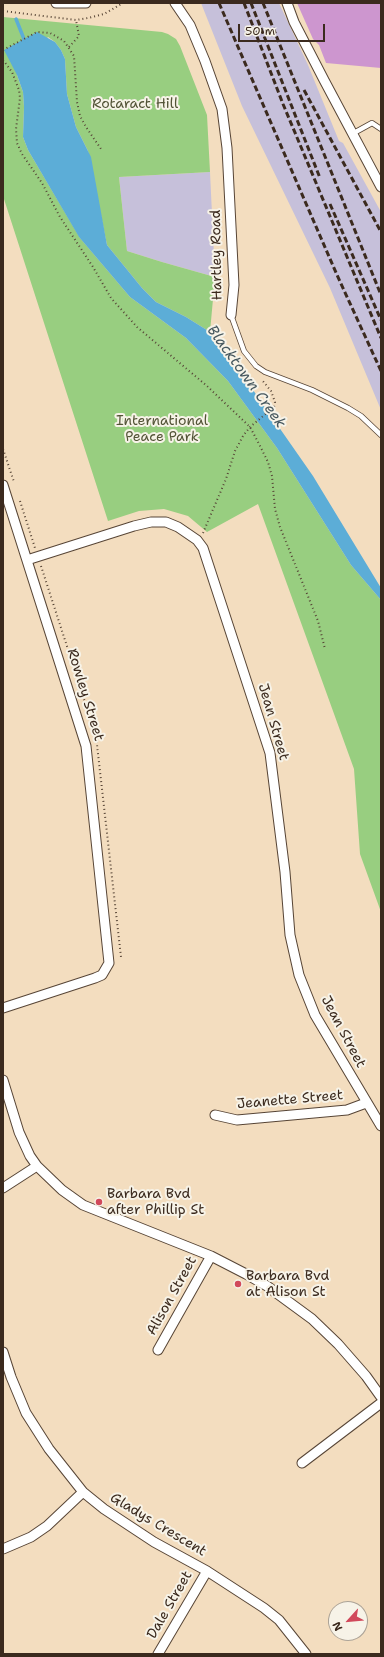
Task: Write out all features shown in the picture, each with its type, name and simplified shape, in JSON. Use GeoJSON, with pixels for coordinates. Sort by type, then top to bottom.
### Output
{"type":"FeatureCollection","features":[{"type":"Feature","properties":{"kind":"street"},"geometry":{"type":"LineString","coordinates":[[56,3],[86,3]]}},
{"type":"Feature","properties":{"kind":"street","name":"Hartley Road"},"geometry":{"type":"LineString","coordinates":[[175,3],[190,25],[205,61],[222,109],[227,148],[234,285],[231,316]]}},
{"type":"Feature","properties":{"kind":"street"},"geometry":{"type":"LineString","coordinates":[[287,3],[297,28],[381,187]]}},
{"type":"Feature","properties":{"kind":"street","name":"Rowley Street"},"geometry":{"type":"LineString","coordinates":[[3,485],[86,746],[109,952],[109,963],[102,975],[3,1008]]}},
{"type":"Feature","properties":{"kind":"street","name":"Jean Street"},"geometry":{"type":"LineString","coordinates":[[27,560],[151,522],[166,522],[184,530],[197,540],[206,554],[270,753],[285,872],[290,934],[299,975],[315,1015],[381,1126]]}},
{"type":"Feature","properties":{"kind":"street"},"geometry":{"type":"LineString","coordinates":[[3,1080],[19,1132],[37,1166],[62,1190],[83,1205],[211,1256],[268,1286],[312,1319],[347,1354],[381,1397]]}},
{"type":"Feature","properties":{"kind":"street","name":"Jeanette Street"},"geometry":{"type":"LineString","coordinates":[[215,1115],[237,1120],[348,1110],[366,1103]]}},
{"type":"Feature","properties":{"kind":"street"},"geometry":{"type":"LineString","coordinates":[[3,1188],[37,1166]]}},
{"type":"Feature","properties":{"kind":"street","name":"Alison Street"},"geometry":{"type":"LineString","coordinates":[[158,1350],[211,1256]]}},
{"type":"Feature","properties":{"kind":"street","name":"Gladys Crescent"},"geometry":{"type":"LineString","coordinates":[[3,1352],[11,1377],[26,1413],[49,1450],[83,1492],[104,1509],[154,1542],[207,1570],[264,1608],[279,1620],[306,1654]]}},
{"type":"Feature","properties":{"kind":"street"},"geometry":{"type":"LineString","coordinates":[[302,1463],[381,1403]]}},
{"type":"Feature","properties":{"kind":"street"},"geometry":{"type":"LineString","coordinates":[[3,1549],[31,1537],[47,1526],[83,1492]]}},
{"type":"Feature","properties":{"kind":"street","name":"Dale Street"},"geometry":{"type":"LineString","coordinates":[[158,1654],[207,1570]]}},
{"type":"Feature","properties":{"kind":"lane"},"geometry":{"type":"LineString","coordinates":[[352,134],[372,124],[376,124],[381,129]]}},
{"type":"Feature","properties":{"kind":"lane","name":"Hartley Road"},"geometry":{"type":"LineString","coordinates":[[231,316],[244,351],[256,366],[265,372],[312,390],[348,408],[360,416],[381,435]]}},
{"type":"Feature","properties":{"kind":"path"},"geometry":{"type":"LineString","coordinates":[[3,11],[76,20],[104,14],[124,3]]}},
{"type":"Feature","properties":{"kind":"path"},"geometry":{"type":"LineString","coordinates":[[69,47],[79,36],[76,20]]}},
{"type":"Feature","properties":{"kind":"path"},"geometry":{"type":"LineString","coordinates":[[4,50],[37,32],[44,31],[54,34],[64,41],[69,47],[75,61],[76,102],[80,116],[101,149]]}},
{"type":"Feature","properties":{"kind":"path"},"geometry":{"type":"LineString","coordinates":[[3,60],[12,72],[19,90],[20,98],[16,129],[17,143],[22,154],[42,183],[72,238],[93,267],[111,298],[137,327],[207,386],[250,428],[268,462],[272,476],[275,509],[280,527],[318,621],[325,649]]}},
{"type":"Feature","properties":{"kind":"path"},"geometry":{"type":"LineString","coordinates":[[197,540],[205,531],[226,479],[235,451],[243,436],[254,424],[271,410]]}},
{"type":"Feature","properties":{"kind":"shaded area"},"geometry":{"type":"Polygon","coordinates":[[[201,3],[279,3],[308,65],[339,141],[343,143],[381,212],[381,410],[330,288],[242,106],[201,3]]]}},
{"type":"Feature","properties":{"kind":"shaded area"},"geometry":{"type":"Polygon","coordinates":[[[210,172],[215,277],[127,251],[119,177],[210,172]]]}},
{"type":"Feature","properties":{"kind":"green space","name":"International Peace Park"},"geometry":{"type":"Polygon","coordinates":[[[3,17],[162,32],[176,39],[180,46],[207,115],[210,172],[119,177],[127,251],[215,277],[210,332],[186,317],[156,302],[142,288],[107,245],[88,151],[76,127],[67,94],[65,59],[55,42],[48,37],[17,75],[23,92],[23,137],[28,150],[80,238],[130,297],[186,338],[228,381],[277,448],[351,565],[381,600],[381,912],[360,854],[354,769],[258,504],[207,532],[188,516],[164,509],[139,511],[108,521],[3,196],[3,17]]]}},
{"type":"Feature","properties":{"kind":"water"},"geometry":{"type":"Polygon","coordinates":[[[37,32],[55,42],[65,59],[67,94],[76,127],[91,157],[107,245],[142,288],[156,302],[186,317],[210,332],[230,357],[313,476],[381,588],[381,600],[351,565],[277,448],[228,381],[186,338],[130,297],[79,237],[28,150],[23,137],[23,92],[17,75],[4,50],[37,32]]]}},
{"type":"Feature","properties":{"kind":"building"},"geometry":{"type":"Polygon","coordinates":[[[297,3],[380,3],[381,68],[326,63],[319,45],[313,39],[297,3]]]}},
{"type":"Feature","properties":{"kind":"waterway","name":"Blacktown Creek"},"geometry":{"type":"LineString","coordinates":[[16,19],[24,39],[27,41]]}},
{"type":"Feature","properties":{"kind":"railway"},"geometry":{"type":"LineString","coordinates":[[219,3],[337,275],[381,371]]}},
{"type":"Feature","properties":{"kind":"railway"},"geometry":{"type":"LineString","coordinates":[[244,3],[283,104],[381,338]]}},
{"type":"Feature","properties":{"kind":"railway"},"geometry":{"type":"LineString","coordinates":[[251,3],[320,178]]}},
{"type":"Feature","properties":{"kind":"railway"},"geometry":{"type":"LineString","coordinates":[[263,3],[381,295]]}},
{"type":"Feature","properties":{"kind":"railway"},"geometry":{"type":"LineString","coordinates":[[304,90],[381,232]]}},
{"type":"Feature","properties":{"kind":"railway"},"geometry":{"type":"LineString","coordinates":[[330,204],[381,320]]}},
{"type":"Feature","properties":{"kind":"place","name":"Barbara Bvd after Phillip St"},"geometry":{"type":"Point","coordinates":[99,1202]}},
{"type":"Feature","properties":{"kind":"place","name":"Barbara Bvd at Alison St"},"geometry":{"type":"Point","coordinates":[238,1284]}},
{"type":"Feature","properties":{"kind":"park label","name":"Rotaract Hill"},"geometry":{"type":"Point","coordinates":[135,104]}}]}
